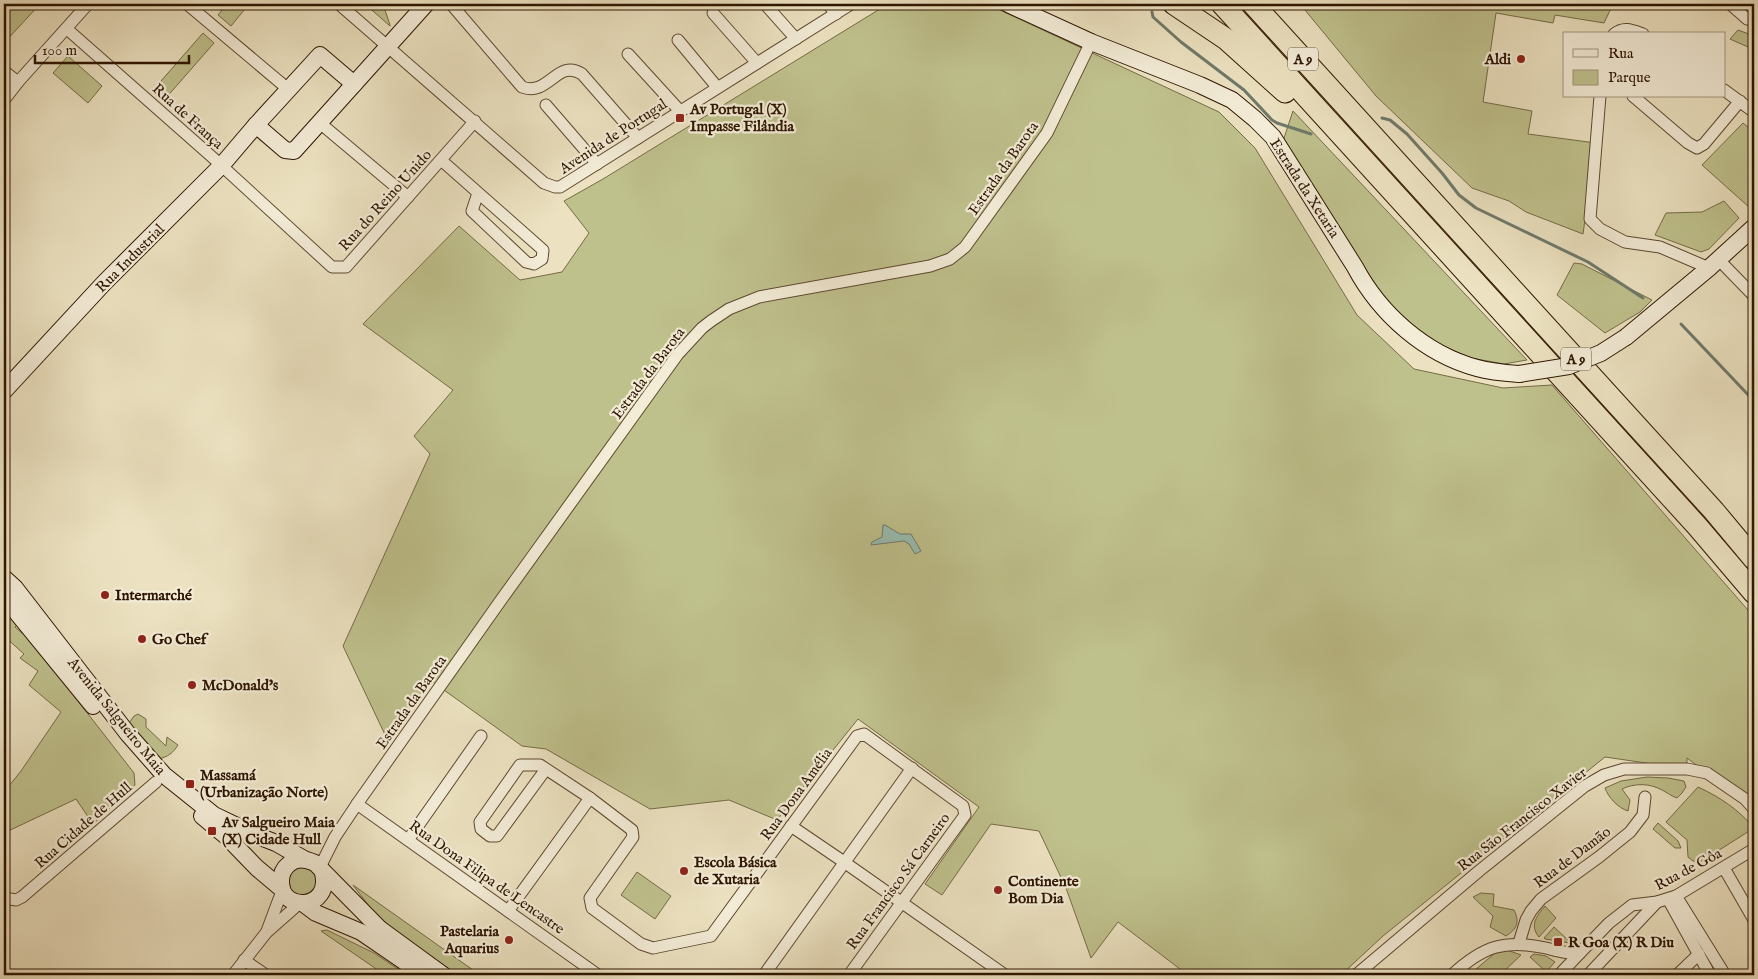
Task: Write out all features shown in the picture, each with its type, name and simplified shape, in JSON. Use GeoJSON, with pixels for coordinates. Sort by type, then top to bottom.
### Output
{"type":"FeatureCollection","features":[{"type":"Feature","properties":{"kind":"highway"},"geometry":{"type":"LineString","coordinates":[[1174,4],[1209,26],[1246,55],[1295,101],[1341,150],[1395,193]]}},
{"type":"Feature","properties":{"kind":"highway","name":"A 9"},"geometry":{"type":"LineString","coordinates":[[1222,4],[1690,519],[1754,593]]}},
{"type":"Feature","properties":{"kind":"highway","name":"A 9"},"geometry":{"type":"LineString","coordinates":[[1253,4],[1714,511],[1754,559]]}},
{"type":"Feature","properties":{"kind":"street"},"geometry":{"type":"LineString","coordinates":[[4,100],[20,79],[88,4]]}},
{"type":"Feature","properties":{"kind":"street"},"geometry":{"type":"LineString","coordinates":[[187,4],[288,90]]}},
{"type":"Feature","properties":{"kind":"street","name":"Avenida de Portugal"},"geometry":{"type":"LineString","coordinates":[[339,4],[544,183],[549,186],[560,187],[852,4]]}},
{"type":"Feature","properties":{"kind":"street"},"geometry":{"type":"LineString","coordinates":[[256,125],[289,152],[298,148],[426,4]]}},
{"type":"Feature","properties":{"kind":"street"},"geometry":{"type":"LineString","coordinates":[[451,4],[522,86],[530,89],[537,88],[567,69],[574,69],[582,74],[638,138]]}},
{"type":"Feature","properties":{"kind":"street"},"geometry":{"type":"LineString","coordinates":[[765,4],[796,39]]}},
{"type":"Feature","properties":{"kind":"street"},"geometry":{"type":"LineString","coordinates":[[828,4],[836,14]]}},
{"type":"Feature","properties":{"kind":"street","name":"Estrada da Xetaria"},"geometry":{"type":"LineString","coordinates":[[1008,4],[1091,42],[1200,85],[1232,100],[1273,137],[1365,285],[1385,309],[1427,346],[1449,358],[1477,368],[1519,374],[1569,366],[1601,353],[1626,337],[1714,264],[1754,227]]}},
{"type":"Feature","properties":{"kind":"street"},"geometry":{"type":"LineString","coordinates":[[1730,4],[1747,19],[1754,20]]}},
{"type":"Feature","properties":{"kind":"street"},"geometry":{"type":"LineString","coordinates":[[713,13],[757,63]]}},
{"type":"Feature","properties":{"kind":"street"},"geometry":{"type":"LineString","coordinates":[[1615,32],[1628,28],[1638,32]]}},
{"type":"Feature","properties":{"kind":"street","name":"Rua de França"},"geometry":{"type":"LineString","coordinates":[[67,29],[221,166]]}},
{"type":"Feature","properties":{"kind":"street"},"geometry":{"type":"LineString","coordinates":[[678,40],[717,87]]}},
{"type":"Feature","properties":{"kind":"street","name":"Estrada da Barota"},"geometry":{"type":"LineString","coordinates":[[314,865],[672,362],[702,328],[729,309],[759,297],[930,266],[950,259],[965,247],[1047,133],[1091,42]]}},
{"type":"Feature","properties":{"kind":"street"},"geometry":{"type":"LineString","coordinates":[[628,54],[680,111]]}},
{"type":"Feature","properties":{"kind":"street","name":"Rua Industrial"},"geometry":{"type":"LineString","coordinates":[[4,391],[104,283],[221,166],[320,55],[354,84]]}},
{"type":"Feature","properties":{"kind":"street"},"geometry":{"type":"LineString","coordinates":[[4,71],[20,79]]}},
{"type":"Feature","properties":{"kind":"street"},"geometry":{"type":"LineString","coordinates":[[1726,91],[1754,112]]}},
{"type":"Feature","properties":{"kind":"street"},"geometry":{"type":"LineString","coordinates":[[1600,98],[1590,218],[1600,229],[1625,242],[1660,247],[1714,264],[1754,296]]}},
{"type":"Feature","properties":{"kind":"street"},"geometry":{"type":"LineString","coordinates":[[1635,98],[1688,144],[1697,148],[1704,144],[1740,101]]}},
{"type":"Feature","properties":{"kind":"street"},"geometry":{"type":"LineString","coordinates":[[546,105],[596,164]]}},
{"type":"Feature","properties":{"kind":"street","name":"Rua do Reino Unido"},"geometry":{"type":"LineString","coordinates":[[221,166],[332,267],[346,266],[475,121]]}},
{"type":"Feature","properties":{"kind":"street"},"geometry":{"type":"LineString","coordinates":[[320,123],[408,197]]}},
{"type":"Feature","properties":{"kind":"street"},"geometry":{"type":"LineString","coordinates":[[441,160],[543,250],[542,259],[534,264],[526,262],[472,211],[478,193]]}},
{"type":"Feature","properties":{"kind":"street","name":"Avenida Salgueiro Maia"},"geometry":{"type":"LineString","coordinates":[[4,578],[16,588],[128,734],[164,775],[214,815],[276,843],[314,865],[350,896],[380,929],[444,975]]}},
{"type":"Feature","properties":{"kind":"street","name":"Avenida Salgueiro Maia"},"geometry":{"type":"LineString","coordinates":[[4,597],[143,770],[156,782],[226,836],[290,899],[302,903],[316,913],[361,932],[424,975]]}},
{"type":"Feature","properties":{"kind":"street","name":"Rua Francisco Sá Carneiro"},"geometry":{"type":"LineString","coordinates":[[849,975],[965,815],[963,806],[912,768],[864,734],[857,736]]}},
{"type":"Feature","properties":{"kind":"street"},"geometry":{"type":"LineString","coordinates":[[408,840],[481,736]]}},
{"type":"Feature","properties":{"kind":"street","name":"Rua Dona Amélia"},"geometry":{"type":"LineString","coordinates":[[546,769],[590,798],[632,830],[633,837],[590,898],[592,908],[641,944],[653,948],[711,936],[857,736]]}},
{"type":"Feature","properties":{"kind":"street"},"geometry":{"type":"LineString","coordinates":[[520,765],[540,766],[546,769],[497,836],[490,836],[480,829],[480,822],[520,765]]}},
{"type":"Feature","properties":{"kind":"street"},"geometry":{"type":"LineString","coordinates":[[764,975],[912,768]]}},
{"type":"Feature","properties":{"kind":"street","name":"Rua São Francisco Xavier"},"geometry":{"type":"LineString","coordinates":[[1356,975],[1478,871],[1585,786],[1604,775],[1624,769],[1687,769],[1707,772],[1745,799],[1754,809]]}},
{"type":"Feature","properties":{"kind":"street","name":"Rua Cidade de Hull"},"geometry":{"type":"LineString","coordinates":[[4,898],[16,900],[22,897],[156,782]]}},
{"type":"Feature","properties":{"kind":"street","name":"Rua de Damão"},"geometry":{"type":"LineString","coordinates":[[1519,944],[1526,920],[1541,899],[1630,832],[1642,815],[1646,797]]}},
{"type":"Feature","properties":{"kind":"street"},"geometry":{"type":"LineString","coordinates":[[508,911],[590,798]]}},
{"type":"Feature","properties":{"kind":"street","name":"Rua Dona Filipa de Lencastre"},"geometry":{"type":"LineString","coordinates":[[358,804],[598,975]]}},
{"type":"Feature","properties":{"kind":"street"},"geometry":{"type":"LineString","coordinates":[[790,826],[1005,975]]}},
{"type":"Feature","properties":{"kind":"street","name":"Rua de Gôa"},"geometry":{"type":"LineString","coordinates":[[1559,975],[1609,923],[1632,905],[1667,899],[1754,850]]}},
{"type":"Feature","properties":{"kind":"street"},"geometry":{"type":"LineString","coordinates":[[234,975],[266,933],[302,903],[311,902],[321,893],[324,887],[314,865],[292,862],[287,866],[281,876],[282,890],[266,933]]}},
{"type":"Feature","properties":{"kind":"street"},"geometry":{"type":"LineString","coordinates":[[1724,868],[1754,920]]}},
{"type":"Feature","properties":{"kind":"street"},"geometry":{"type":"LineString","coordinates":[[1667,899],[1710,975]]}},
{"type":"Feature","properties":{"kind":"street"},"geometry":{"type":"LineString","coordinates":[[1588,975],[1667,899]]}},
{"type":"Feature","properties":{"kind":"street"},"geometry":{"type":"LineString","coordinates":[[1667,899],[1725,975]]}},
{"type":"Feature","properties":{"kind":"street"},"geometry":{"type":"LineString","coordinates":[[1452,975],[1479,954],[1496,947],[1519,944],[1548,948],[1568,954],[1580,953]]}},
{"type":"Feature","properties":{"kind":"street"},"geometry":{"type":"LineString","coordinates":[[1677,975],[1698,954]]}},
{"type":"Feature","properties":{"kind":"street"},"geometry":{"type":"LineString","coordinates":[[244,960],[266,975]]}},
{"type":"Feature","properties":{"kind":"green space"},"geometry":{"type":"Polygon","coordinates":[[[4,4],[40,4],[4,43],[4,4]]]}},
{"type":"Feature","properties":{"kind":"green space"},"geometry":{"type":"Polygon","coordinates":[[[227,4],[249,4],[231,26],[218,15],[227,4]]]}},
{"type":"Feature","properties":{"kind":"green space"},"geometry":{"type":"Polygon","coordinates":[[[365,4],[383,4],[390,26],[365,4]]]}},
{"type":"Feature","properties":{"kind":"green space"},"geometry":{"type":"Polygon","coordinates":[[[888,4],[987,4],[1219,112],[1255,148],[1357,315],[1414,369],[1503,388],[1552,385],[1754,617],[1754,808],[1687,758],[1687,769],[1605,757],[1383,936],[1341,975],[1182,975],[1184,972],[1118,922],[1091,958],[1066,888],[1039,831],[991,824],[942,895],[925,884],[979,807],[858,719],[777,820],[729,800],[650,809],[546,749],[522,746],[430,680],[388,741],[343,646],[430,454],[414,436],[453,390],[363,324],[459,226],[520,280],[562,272],[589,233],[564,201],[888,4]]]}},
{"type":"Feature","properties":{"kind":"green space"},"geometry":{"type":"Polygon","coordinates":[[[1300,4],[1613,4],[1604,23],[1555,15],[1553,23],[1496,13],[1483,102],[1532,111],[1528,134],[1596,143],[1583,234],[1526,212],[1509,201],[1472,188],[1376,96],[1300,4]]]}},
{"type":"Feature","properties":{"kind":"green space"},"geometry":{"type":"Polygon","coordinates":[[[1738,30],[1754,36],[1754,52],[1748,47],[1730,39],[1738,30]]]}},
{"type":"Feature","properties":{"kind":"green space"},"geometry":{"type":"Polygon","coordinates":[[[203,33],[214,43],[165,99],[154,89],[203,33]]]}},
{"type":"Feature","properties":{"kind":"green space"},"geometry":{"type":"Polygon","coordinates":[[[68,56],[102,86],[88,103],[53,73],[68,56]]]}},
{"type":"Feature","properties":{"kind":"green space"},"geometry":{"type":"Polygon","coordinates":[[[1293,111],[1527,360],[1504,364],[1471,358],[1443,346],[1410,327],[1385,300],[1283,141],[1293,111]]]}},
{"type":"Feature","properties":{"kind":"green space"},"geometry":{"type":"Polygon","coordinates":[[[1743,123],[1754,132],[1754,205],[1750,208],[1702,165],[1743,123]]]}},
{"type":"Feature","properties":{"kind":"green space"},"geometry":{"type":"Polygon","coordinates":[[[1724,201],[1739,218],[1709,249],[1701,252],[1655,235],[1666,213],[1702,212],[1724,201]]]}},
{"type":"Feature","properties":{"kind":"green space"},"geometry":{"type":"Polygon","coordinates":[[[1574,263],[1582,264],[1652,300],[1640,312],[1605,333],[1557,295],[1574,263]]]}},
{"type":"Feature","properties":{"kind":"green space"},"geometry":{"type":"Polygon","coordinates":[[[4,607],[19,623],[15,627],[23,634],[25,633],[134,773],[135,785],[93,824],[76,799],[4,833],[4,792],[21,771],[61,712],[29,685],[38,671],[20,658],[24,654],[4,636],[4,607]]]}},
{"type":"Feature","properties":{"kind":"green space"},"geometry":{"type":"Polygon","coordinates":[[[138,714],[146,719],[146,727],[166,746],[167,737],[178,745],[172,752],[158,759],[129,723],[138,714]]]}},
{"type":"Feature","properties":{"kind":"green space"},"geometry":{"type":"Polygon","coordinates":[[[1647,777],[1684,781],[1686,787],[1677,798],[1647,785],[1637,785],[1622,789],[1630,800],[1628,811],[1614,802],[1605,788],[1621,781],[1647,777]]]}},
{"type":"Feature","properties":{"kind":"green space"},"geometry":{"type":"Polygon","coordinates":[[[1698,787],[1729,804],[1754,828],[1702,861],[1693,861],[1688,857],[1687,840],[1666,822],[1698,787]]]}},
{"type":"Feature","properties":{"kind":"green space"},"geometry":{"type":"Polygon","coordinates":[[[1658,823],[1678,841],[1681,848],[1675,848],[1653,829],[1658,823]]]}},
{"type":"Feature","properties":{"kind":"green space"},"geometry":{"type":"Polygon","coordinates":[[[301,865],[315,871],[317,886],[305,897],[290,893],[286,877],[301,865]]]}},
{"type":"Feature","properties":{"kind":"green space"},"geometry":{"type":"Polygon","coordinates":[[[637,872],[671,896],[655,919],[621,895],[637,872]]]}},
{"type":"Feature","properties":{"kind":"green space"},"geometry":{"type":"Polygon","coordinates":[[[353,885],[480,975],[458,975],[395,931],[372,910],[353,885]]]}},
{"type":"Feature","properties":{"kind":"green space"},"geometry":{"type":"Polygon","coordinates":[[[1481,893],[1494,894],[1493,906],[1514,910],[1517,922],[1513,931],[1506,936],[1490,927],[1493,916],[1473,897],[1481,893]]]}},
{"type":"Feature","properties":{"kind":"green space"},"geometry":{"type":"Polygon","coordinates":[[[1545,906],[1556,918],[1539,937],[1534,925],[1545,906]]]}},
{"type":"Feature","properties":{"kind":"green space"},"geometry":{"type":"Polygon","coordinates":[[[1554,927],[1569,941],[1570,943],[1544,938],[1554,927]]]}},
{"type":"Feature","properties":{"kind":"green space"},"geometry":{"type":"Polygon","coordinates":[[[327,930],[374,953],[407,975],[385,975],[321,931],[327,930]]]}},
{"type":"Feature","properties":{"kind":"green space"},"geometry":{"type":"Polygon","coordinates":[[[1501,948],[1521,955],[1500,975],[1469,975],[1501,948]]]}},
{"type":"Feature","properties":{"kind":"green space"},"geometry":{"type":"Polygon","coordinates":[[[1534,954],[1546,956],[1555,962],[1545,973],[1530,957],[1534,954]]]}},
{"type":"Feature","properties":{"kind":"water"},"geometry":{"type":"Polygon","coordinates":[[[883,525],[900,534],[911,534],[921,551],[915,554],[909,544],[904,541],[871,545],[872,542],[882,537],[883,525]]]}},
{"type":"Feature","properties":{"kind":"waterway"},"geometry":{"type":"LineString","coordinates":[[1152,12],[1153,17],[1181,42],[1244,90],[1272,120],[1311,134]]}},
{"type":"Feature","properties":{"kind":"waterway"},"geometry":{"type":"LineString","coordinates":[[1382,118],[1390,120],[1407,134],[1459,195],[1476,208],[1588,262],[1643,298]]}},
{"type":"Feature","properties":{"kind":"waterway"},"geometry":{"type":"LineString","coordinates":[[1681,324],[1754,401]]}},
{"type":"Feature","properties":{"kind":"place","name":"Aldi"},"geometry":{"type":"Point","coordinates":[1521,59]}},
{"type":"Feature","properties":{"kind":"place","name":"Av Portugal (X) Impasse Filândia"},"geometry":{"type":"Point","coordinates":[680,118]}},
{"type":"Feature","properties":{"kind":"place","name":"Intermarché"},"geometry":{"type":"Point","coordinates":[105,595]}},
{"type":"Feature","properties":{"kind":"place","name":"Go Chef"},"geometry":{"type":"Point","coordinates":[142,639]}},
{"type":"Feature","properties":{"kind":"place","name":"McDonald's"},"geometry":{"type":"Point","coordinates":[192,685]}},
{"type":"Feature","properties":{"kind":"place","name":"Massamá (Urbanização Norte)"},"geometry":{"type":"Point","coordinates":[190,784]}},
{"type":"Feature","properties":{"kind":"place","name":"Av Salgueiro Maia (X) Cidade Hull"},"geometry":{"type":"Point","coordinates":[212,831]}},
{"type":"Feature","properties":{"kind":"place","name":"Escola Básica de Xutaria"},"geometry":{"type":"Point","coordinates":[684,871]}},
{"type":"Feature","properties":{"kind":"place","name":"Continente Bom Dia"},"geometry":{"type":"Point","coordinates":[998,890]}},
{"type":"Feature","properties":{"kind":"place","name":"Pastelaria Aquarius"},"geometry":{"type":"Point","coordinates":[509,940]}},
{"type":"Feature","properties":{"kind":"place","name":"R Goa (X) R Diu"},"geometry":{"type":"Point","coordinates":[1558,942]}}]}
